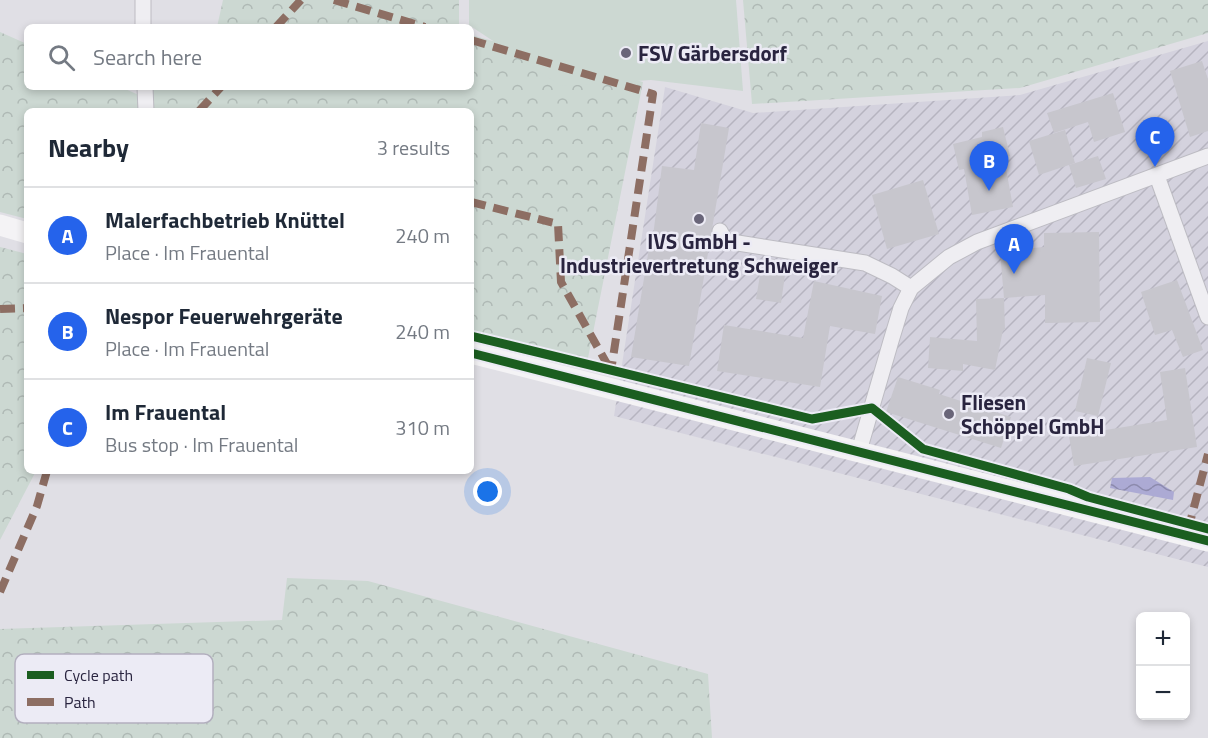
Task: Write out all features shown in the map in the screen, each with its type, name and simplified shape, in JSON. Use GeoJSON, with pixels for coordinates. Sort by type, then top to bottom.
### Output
{"type":"FeatureCollection","features":[{"type":"Feature","properties":{"kind":"street"},"geometry":{"type":"LineString","coordinates":[[143,0],[143,24]]}},
{"type":"Feature","properties":{"kind":"street"},"geometry":{"type":"LineString","coordinates":[[145,90],[146,108]]}},
{"type":"Feature","properties":{"kind":"street"},"geometry":{"type":"LineString","coordinates":[[860,451],[901,308],[911,288],[949,257],[977,242],[1208,156]]}},
{"type":"Feature","properties":{"kind":"street"},"geometry":{"type":"LineString","coordinates":[[1157,176],[1208,317]]}},
{"type":"Feature","properties":{"kind":"street"},"geometry":{"type":"LineString","coordinates":[[0,225],[24,232]]}},
{"type":"Feature","properties":{"kind":"street"},"geometry":{"type":"LineString","coordinates":[[720,231],[725,241],[866,263],[911,288]]}},
{"type":"Feature","properties":{"kind":"street"},"geometry":{"type":"LineString","coordinates":[[474,354],[1208,541]]}},
{"type":"Feature","properties":{"kind":"shaded area"},"geometry":{"type":"Polygon","coordinates":[[[1208,41],[1208,567],[614,416],[665,87],[753,113],[1020,95],[1208,41]]]}},
{"type":"Feature","properties":{"kind":"green space"},"geometry":{"type":"Polygon","coordinates":[[[223,0],[459,0],[459,24],[218,24],[223,0]]]}},
{"type":"Feature","properties":{"kind":"green space","name":"FSV Gärbersdorf"},"geometry":{"type":"Polygon","coordinates":[[[469,0],[736,0],[743,91],[651,80],[561,86],[474,28],[474,24],[469,24],[469,0]]]}},
{"type":"Feature","properties":{"kind":"green space"},"geometry":{"type":"Polygon","coordinates":[[[743,0],[1208,0],[1208,33],[1020,88],[752,104],[743,0]]]}},
{"type":"Feature","properties":{"kind":"green space"},"geometry":{"type":"Polygon","coordinates":[[[0,32],[24,43],[24,90],[128,90],[143,97],[151,90],[474,90],[474,36],[643,82],[586,368],[474,339],[474,108],[24,108],[24,218],[0,212],[0,32]]]}},
{"type":"Feature","properties":{"kind":"green space"},"geometry":{"type":"Polygon","coordinates":[[[0,247],[24,253],[24,474],[34,474],[0,540],[0,247]]]}},
{"type":"Feature","properties":{"kind":"green space"},"geometry":{"type":"Polygon","coordinates":[[[287,578],[368,581],[708,674],[712,738],[0,738],[0,629],[282,620],[287,578]]]}},
{"type":"Feature","properties":{"kind":"water"},"geometry":{"type":"Polygon","coordinates":[[[1150,477],[1174,492],[1173,500],[1110,488],[1112,478],[1150,477]]]}},
{"type":"Feature","properties":{"kind":"building"},"geometry":{"type":"Polygon","coordinates":[[[1202,61],[1208,79],[1208,131],[1190,137],[1170,71],[1202,61]]]}},
{"type":"Feature","properties":{"kind":"building"},"geometry":{"type":"Polygon","coordinates":[[[1113,93],[1125,132],[1094,142],[1088,122],[1054,133],[1047,113],[1113,93]]]}},
{"type":"Feature","properties":{"kind":"building"},"geometry":{"type":"Polygon","coordinates":[[[701,123],[729,128],[689,366],[631,357],[651,236],[653,236],[662,166],[694,170],[701,123]]]}},
{"type":"Feature","properties":{"kind":"building"},"geometry":{"type":"Polygon","coordinates":[[[1003,127],[1010,156],[1004,158],[1013,207],[972,215],[964,169],[959,170],[953,144],[982,137],[982,132],[1003,127]]]}},
{"type":"Feature","properties":{"kind":"building"},"geometry":{"type":"Polygon","coordinates":[[[1065,130],[1075,163],[1039,175],[1029,141],[1065,130]]]}},
{"type":"Feature","properties":{"kind":"building"},"geometry":{"type":"Polygon","coordinates":[[[1098,156],[1106,179],[1076,188],[1069,165],[1098,156]]]}},
{"type":"Feature","properties":{"kind":"building"},"geometry":{"type":"Polygon","coordinates":[[[923,180],[939,234],[887,249],[872,195],[923,180]]]}},
{"type":"Feature","properties":{"kind":"building"},"geometry":{"type":"Polygon","coordinates":[[[1099,232],[1100,322],[1045,323],[1045,295],[1004,298],[1000,251],[1044,247],[1044,233],[1099,232]]]}},
{"type":"Feature","properties":{"kind":"building"},"geometry":{"type":"Polygon","coordinates":[[[763,257],[787,261],[781,303],[756,299],[763,257]]]}},
{"type":"Feature","properties":{"kind":"building"},"geometry":{"type":"Polygon","coordinates":[[[1177,280],[1203,350],[1183,357],[1172,330],[1155,335],[1141,292],[1177,280]]]}},
{"type":"Feature","properties":{"kind":"building"},"geometry":{"type":"Polygon","coordinates":[[[814,281],[882,296],[875,334],[830,326],[820,387],[717,371],[724,325],[803,338],[814,281]]]}},
{"type":"Feature","properties":{"kind":"building"},"geometry":{"type":"Polygon","coordinates":[[[1004,298],[1005,330],[1003,330],[995,370],[963,364],[963,371],[928,368],[930,337],[977,341],[976,299],[1004,298]]]}},
{"type":"Feature","properties":{"kind":"building"},"geometry":{"type":"Polygon","coordinates":[[[1087,358],[1111,363],[1098,416],[1075,411],[1087,358]]]}},
{"type":"Feature","properties":{"kind":"building"},"geometry":{"type":"Polygon","coordinates":[[[1185,368],[1197,447],[1074,466],[1069,436],[1167,420],[1160,372],[1185,368]]]}},
{"type":"Feature","properties":{"kind":"building","name":"Fliesen Schöppel GmbH"},"geometry":{"type":"Polygon","coordinates":[[[898,377],[940,390],[939,394],[1011,417],[1001,448],[886,412],[898,377]]]}},
{"type":"Feature","properties":{"kind":"marked path"},"geometry":{"type":"LineString","coordinates":[[279,24],[301,0]]}},
{"type":"Feature","properties":{"kind":"marked path"},"geometry":{"type":"LineString","coordinates":[[334,0],[415,24]]}},
{"type":"Feature","properties":{"kind":"marked path"},"geometry":{"type":"LineString","coordinates":[[474,41],[653,94],[611,371]]}},
{"type":"Feature","properties":{"kind":"marked path"},"geometry":{"type":"LineString","coordinates":[[202,108],[218,90]]}},
{"type":"Feature","properties":{"kind":"marked path"},"geometry":{"type":"LineString","coordinates":[[474,203],[558,224],[561,282],[611,371]]}},
{"type":"Feature","properties":{"kind":"marked path"},"geometry":{"type":"LineString","coordinates":[[0,309],[24,308]]}},
{"type":"Feature","properties":{"kind":"marked path"},"geometry":{"type":"LineString","coordinates":[[1188,530],[1208,454]]}},
{"type":"Feature","properties":{"kind":"marked path"},"geometry":{"type":"LineString","coordinates":[[0,592],[37,506],[46,474]]}},
{"type":"Feature","properties":{"kind":"cycle path"},"geometry":{"type":"LineString","coordinates":[[474,337],[812,419],[872,408],[923,449],[1208,529]]}},
{"type":"Feature","properties":{"kind":"cycle path"},"geometry":{"type":"LineString","coordinates":[[474,354],[1208,541]]}},
{"type":"Feature","properties":{"kind":"place","name":"FSV Gärbersdorf"},"geometry":{"type":"Point","coordinates":[626,53]}},
{"type":"Feature","properties":{"kind":"place","name":"Im Frauental"},"geometry":{"type":"Point","coordinates":[1155,167]}},
{"type":"Feature","properties":{"kind":"place","name":"Nespor Feuerwehrgeräte"},"geometry":{"type":"Point","coordinates":[989,191]}},
{"type":"Feature","properties":{"kind":"place","name":"IVS GmbH - Industrievertretung Schweiger"},"geometry":{"type":"Point","coordinates":[699,219]}},
{"type":"Feature","properties":{"kind":"place","name":"Malerfachbetrieb Knüttel"},"geometry":{"type":"Point","coordinates":[1014,274]}},
{"type":"Feature","properties":{"kind":"place","name":"Fliesen Schöppel GmbH"},"geometry":{"type":"Point","coordinates":[949,414]}}]}
